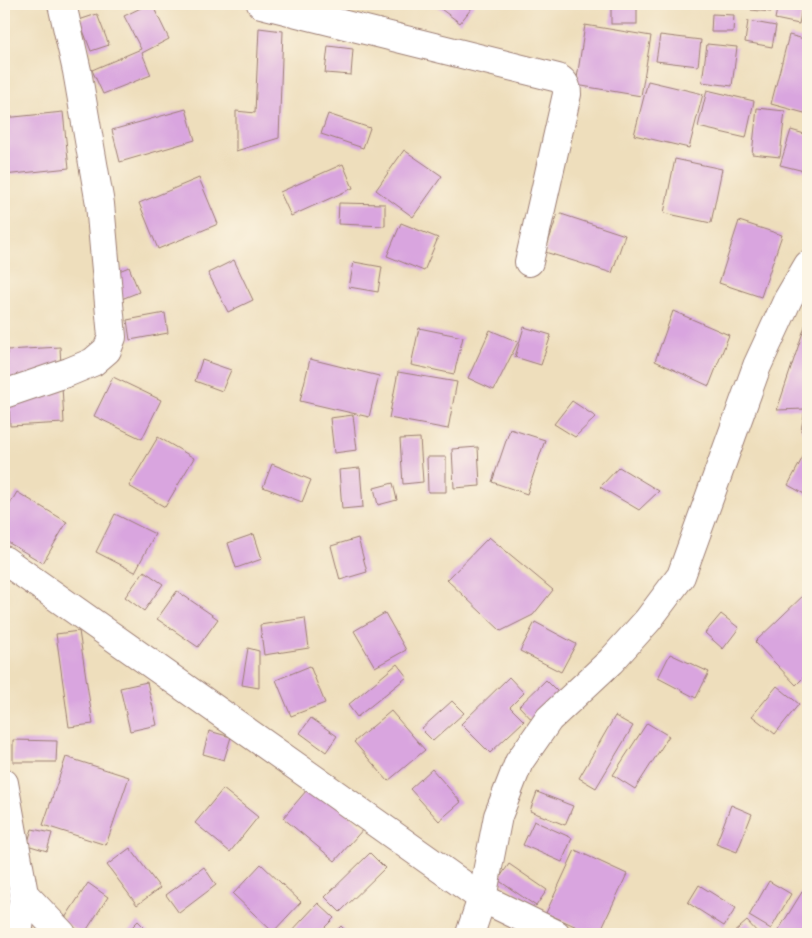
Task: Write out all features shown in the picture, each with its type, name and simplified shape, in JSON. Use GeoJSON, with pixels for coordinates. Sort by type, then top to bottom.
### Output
{"type":"FeatureCollection","features":[{"type":"Feature","properties":{"kind":"street"},"geometry":{"type":"LineString","coordinates":[[4,394],[69,372],[92,362],[107,350],[112,338],[100,204],[77,71],[62,4]]}},
{"type":"Feature","properties":{"kind":"street"},"geometry":{"type":"LineString","coordinates":[[261,4],[558,78],[564,82],[567,94],[529,262]]}},
{"type":"Feature","properties":{"kind":"street"},"geometry":{"type":"LineString","coordinates":[[470,934],[482,898],[498,816],[519,762],[549,719],[611,661],[648,620],[681,576],[758,366],[788,300],[808,265]]}},
{"type":"Feature","properties":{"kind":"street"},"geometry":{"type":"LineString","coordinates":[[4,560],[482,898],[556,934]]}},
{"type":"Feature","properties":{"kind":"street"},"geometry":{"type":"LineString","coordinates":[[4,783],[24,894],[18,934]]}},
{"type":"Feature","properties":{"kind":"street"},"geometry":{"type":"LineString","coordinates":[[24,894],[62,934]]}},
{"type":"Feature","properties":{"kind":"building"},"geometry":{"type":"Polygon","coordinates":[[[152,4],[169,39],[142,53],[151,75],[103,94],[92,70],[141,49],[124,16],[152,4]]]}},
{"type":"Feature","properties":{"kind":"building"},"geometry":{"type":"Polygon","coordinates":[[[315,4],[349,4],[344,16],[315,4]]]}},
{"type":"Feature","properties":{"kind":"building"},"geometry":{"type":"Polygon","coordinates":[[[434,4],[475,4],[460,23],[434,4]]]}},
{"type":"Feature","properties":{"kind":"building"},"geometry":{"type":"Polygon","coordinates":[[[611,4],[637,4],[637,24],[611,24],[611,4]]]}},
{"type":"Feature","properties":{"kind":"building"},"geometry":{"type":"Polygon","coordinates":[[[752,4],[772,4],[771,12],[751,10],[752,4]]]}},
{"type":"Feature","properties":{"kind":"building"},"geometry":{"type":"Polygon","coordinates":[[[778,4],[803,4],[799,24],[775,19],[778,4]]]}},
{"type":"Feature","properties":{"kind":"building"},"geometry":{"type":"Polygon","coordinates":[[[97,14],[109,45],[91,51],[79,20],[97,14]]]}},
{"type":"Feature","properties":{"kind":"building"},"geometry":{"type":"Polygon","coordinates":[[[712,14],[734,15],[733,32],[711,32],[712,14]]]}},
{"type":"Feature","properties":{"kind":"building"},"geometry":{"type":"Polygon","coordinates":[[[748,21],[776,26],[772,47],[745,42],[748,21]]]}},
{"type":"Feature","properties":{"kind":"building"},"geometry":{"type":"Polygon","coordinates":[[[585,25],[651,36],[641,96],[576,85],[585,25]]]}},
{"type":"Feature","properties":{"kind":"building"},"geometry":{"type":"Polygon","coordinates":[[[259,28],[283,31],[279,138],[236,151],[236,111],[255,113],[259,28]]]}},
{"type":"Feature","properties":{"kind":"building"},"geometry":{"type":"Polygon","coordinates":[[[660,35],[701,40],[698,66],[656,61],[660,35]]]}},
{"type":"Feature","properties":{"kind":"building"},"geometry":{"type":"Polygon","coordinates":[[[789,35],[808,40],[808,114],[771,104],[789,35]]]}},
{"type":"Feature","properties":{"kind":"building"},"geometry":{"type":"Polygon","coordinates":[[[707,44],[737,47],[732,86],[702,82],[707,44]]]}},
{"type":"Feature","properties":{"kind":"building"},"geometry":{"type":"Polygon","coordinates":[[[328,46],[353,49],[351,75],[325,73],[328,46]]]}},
{"type":"Feature","properties":{"kind":"building"},"geometry":{"type":"Polygon","coordinates":[[[648,81],[703,94],[689,148],[634,135],[648,81]]]}},
{"type":"Feature","properties":{"kind":"building"},"geometry":{"type":"Polygon","coordinates":[[[707,90],[754,101],[746,138],[698,127],[707,90]]]}},
{"type":"Feature","properties":{"kind":"building"},"geometry":{"type":"Polygon","coordinates":[[[757,108],[785,111],[780,157],[752,154],[757,108]]]}},
{"type":"Feature","properties":{"kind":"building"},"geometry":{"type":"Polygon","coordinates":[[[186,109],[195,140],[120,162],[112,130],[186,109]]]}},
{"type":"Feature","properties":{"kind":"building"},"geometry":{"type":"Polygon","coordinates":[[[63,112],[69,168],[4,175],[4,118],[63,112]]]}},
{"type":"Feature","properties":{"kind":"building"},"geometry":{"type":"Polygon","coordinates":[[[328,114],[370,128],[363,148],[321,134],[328,114]]]}},
{"type":"Feature","properties":{"kind":"building"},"geometry":{"type":"Polygon","coordinates":[[[791,130],[808,135],[808,172],[780,165],[791,130]]]}},
{"type":"Feature","properties":{"kind":"building"},"geometry":{"type":"Polygon","coordinates":[[[404,150],[442,176],[413,217],[376,190],[404,150]]]}},
{"type":"Feature","properties":{"kind":"building"},"geometry":{"type":"Polygon","coordinates":[[[675,159],[722,169],[711,223],[664,213],[675,159]]]}},
{"type":"Feature","properties":{"kind":"building"},"geometry":{"type":"Polygon","coordinates":[[[343,164],[353,188],[291,216],[280,192],[343,164]]]}},
{"type":"Feature","properties":{"kind":"building"},"geometry":{"type":"Polygon","coordinates":[[[199,178],[218,224],[158,249],[139,203],[199,178]]]}},
{"type":"Feature","properties":{"kind":"building"},"geometry":{"type":"Polygon","coordinates":[[[339,203],[385,204],[385,226],[338,224],[339,203]]]}},
{"type":"Feature","properties":{"kind":"building"},"geometry":{"type":"Polygon","coordinates":[[[558,213],[625,235],[612,273],[545,252],[558,213]]]}},
{"type":"Feature","properties":{"kind":"building"},"geometry":{"type":"Polygon","coordinates":[[[739,221],[782,235],[761,297],[719,283],[739,221]]]}},
{"type":"Feature","properties":{"kind":"building"},"geometry":{"type":"Polygon","coordinates":[[[401,223],[438,238],[424,271],[387,256],[401,223]]]}},
{"type":"Feature","properties":{"kind":"building"},"geometry":{"type":"Polygon","coordinates":[[[234,260],[253,300],[228,312],[208,273],[234,260]]]}},
{"type":"Feature","properties":{"kind":"building"},"geometry":{"type":"Polygon","coordinates":[[[354,262],[382,267],[378,292],[349,287],[354,262]]]}},
{"type":"Feature","properties":{"kind":"building"},"geometry":{"type":"Polygon","coordinates":[[[129,267],[139,292],[119,300],[109,275],[129,267]]]}},
{"type":"Feature","properties":{"kind":"building"},"geometry":{"type":"Polygon","coordinates":[[[673,311],[729,335],[709,386],[655,361],[673,311]]]}},
{"type":"Feature","properties":{"kind":"building"},"geometry":{"type":"Polygon","coordinates":[[[165,313],[168,333],[130,340],[127,320],[165,313]]]}},
{"type":"Feature","properties":{"kind":"building"},"geometry":{"type":"Polygon","coordinates":[[[808,317],[808,396],[805,409],[777,410],[808,317]]]}},
{"type":"Feature","properties":{"kind":"building"},"geometry":{"type":"Polygon","coordinates":[[[524,327],[551,335],[541,365],[515,357],[524,327]]]}},
{"type":"Feature","properties":{"kind":"building"},"geometry":{"type":"Polygon","coordinates":[[[419,328],[463,337],[454,374],[411,365],[419,328]]]}},
{"type":"Feature","properties":{"kind":"building"},"geometry":{"type":"Polygon","coordinates":[[[490,330],[518,342],[494,390],[468,378],[490,330]]]}},
{"type":"Feature","properties":{"kind":"building"},"geometry":{"type":"Polygon","coordinates":[[[60,347],[64,423],[10,426],[7,350],[60,347]]]}},
{"type":"Feature","properties":{"kind":"building"},"geometry":{"type":"Polygon","coordinates":[[[310,359],[379,376],[369,417],[300,401],[310,359]]]}},
{"type":"Feature","properties":{"kind":"building"},"geometry":{"type":"Polygon","coordinates":[[[202,360],[231,370],[222,391],[195,381],[202,360]]]}},
{"type":"Feature","properties":{"kind":"building"},"geometry":{"type":"Polygon","coordinates":[[[398,372],[457,382],[448,429],[389,418],[398,372]]]}},
{"type":"Feature","properties":{"kind":"building"},"geometry":{"type":"Polygon","coordinates":[[[113,377],[161,400],[142,439],[94,416],[113,377]]]}},
{"type":"Feature","properties":{"kind":"building"},"geometry":{"type":"Polygon","coordinates":[[[572,401],[596,417],[575,437],[554,424],[572,401]]]}},
{"type":"Feature","properties":{"kind":"building"},"geometry":{"type":"Polygon","coordinates":[[[805,409],[808,409],[808,432],[801,431],[805,409]]]}},
{"type":"Feature","properties":{"kind":"building"},"geometry":{"type":"Polygon","coordinates":[[[353,415],[357,450],[334,453],[330,418],[353,415]]]}},
{"type":"Feature","properties":{"kind":"building"},"geometry":{"type":"Polygon","coordinates":[[[510,429],[545,440],[527,494],[492,482],[510,429]]]}},
{"type":"Feature","properties":{"kind":"building"},"geometry":{"type":"Polygon","coordinates":[[[158,437],[194,458],[165,507],[129,486],[158,437]]]}},
{"type":"Feature","properties":{"kind":"building"},"geometry":{"type":"Polygon","coordinates":[[[420,438],[423,482],[403,484],[400,439],[420,438]]]}},
{"type":"Feature","properties":{"kind":"building"},"geometry":{"type":"Polygon","coordinates":[[[478,447],[480,486],[454,488],[452,449],[478,447]]]}},
{"type":"Feature","properties":{"kind":"building"},"geometry":{"type":"Polygon","coordinates":[[[804,455],[808,457],[808,496],[788,485],[804,455]]]}},
{"type":"Feature","properties":{"kind":"building"},"geometry":{"type":"Polygon","coordinates":[[[427,457],[446,457],[446,492],[428,492],[427,457]]]}},
{"type":"Feature","properties":{"kind":"building"},"geometry":{"type":"Polygon","coordinates":[[[272,464],[311,480],[302,502],[263,487],[272,464]]]}},
{"type":"Feature","properties":{"kind":"building"},"geometry":{"type":"Polygon","coordinates":[[[619,467],[659,491],[639,510],[600,487],[619,467]]]}},
{"type":"Feature","properties":{"kind":"building"},"geometry":{"type":"Polygon","coordinates":[[[360,468],[363,507],[342,509],[339,470],[360,468]]]}},
{"type":"Feature","properties":{"kind":"building"},"geometry":{"type":"Polygon","coordinates":[[[393,483],[397,500],[378,505],[374,488],[393,483]]]}},
{"type":"Feature","properties":{"kind":"building"},"geometry":{"type":"Polygon","coordinates":[[[17,492],[67,522],[43,563],[4,540],[4,514],[17,492]]]}},
{"type":"Feature","properties":{"kind":"building"},"geometry":{"type":"Polygon","coordinates":[[[115,514],[155,534],[135,572],[96,552],[115,514]]]}},
{"type":"Feature","properties":{"kind":"building"},"geometry":{"type":"Polygon","coordinates":[[[254,534],[262,559],[236,568],[228,543],[254,534]]]}},
{"type":"Feature","properties":{"kind":"building"},"geometry":{"type":"Polygon","coordinates":[[[489,537],[553,590],[533,615],[501,631],[447,580],[489,537]]]}},
{"type":"Feature","properties":{"kind":"building"},"geometry":{"type":"Polygon","coordinates":[[[358,538],[367,572],[340,580],[331,546],[358,538]]]}},
{"type":"Feature","properties":{"kind":"building"},"geometry":{"type":"Polygon","coordinates":[[[144,571],[163,584],[144,611],[125,597],[144,571]]]}},
{"type":"Feature","properties":{"kind":"building"},"geometry":{"type":"Polygon","coordinates":[[[177,591],[218,619],[198,647],[157,619],[177,591]]]}},
{"type":"Feature","properties":{"kind":"building"},"geometry":{"type":"Polygon","coordinates":[[[808,591],[808,673],[796,685],[755,642],[808,591]]]}},
{"type":"Feature","properties":{"kind":"building"},"geometry":{"type":"Polygon","coordinates":[[[385,613],[406,650],[375,667],[354,631],[385,613]]]}},
{"type":"Feature","properties":{"kind":"building"},"geometry":{"type":"Polygon","coordinates":[[[721,614],[739,628],[723,649],[705,633],[721,614]]]}},
{"type":"Feature","properties":{"kind":"building"},"geometry":{"type":"Polygon","coordinates":[[[305,618],[309,648],[264,655],[260,625],[305,618]]]}},
{"type":"Feature","properties":{"kind":"building"},"geometry":{"type":"Polygon","coordinates":[[[535,622],[576,644],[561,672],[520,651],[535,622]]]}},
{"type":"Feature","properties":{"kind":"building"},"geometry":{"type":"Polygon","coordinates":[[[79,631],[93,724],[69,727],[56,634],[79,631]]]}},
{"type":"Feature","properties":{"kind":"building"},"geometry":{"type":"Polygon","coordinates":[[[248,648],[259,651],[259,688],[242,685],[248,648]]]}},
{"type":"Feature","properties":{"kind":"building"},"geometry":{"type":"Polygon","coordinates":[[[670,654],[709,672],[696,698],[658,678],[670,654]]]}},
{"type":"Feature","properties":{"kind":"building"},"geometry":{"type":"Polygon","coordinates":[[[397,664],[407,677],[357,717],[348,705],[397,664]]]}},
{"type":"Feature","properties":{"kind":"building"},"geometry":{"type":"Polygon","coordinates":[[[310,666],[325,703],[291,716],[276,680],[310,666]]]}},
{"type":"Feature","properties":{"kind":"building"},"geometry":{"type":"Polygon","coordinates":[[[509,677],[524,693],[510,707],[524,721],[490,753],[461,724],[509,677]]]}},
{"type":"Feature","properties":{"kind":"building"},"geometry":{"type":"Polygon","coordinates":[[[546,680],[563,697],[536,724],[519,706],[546,680]]]}},
{"type":"Feature","properties":{"kind":"building"},"geometry":{"type":"Polygon","coordinates":[[[147,682],[157,725],[130,731],[120,688],[147,682]]]}},
{"type":"Feature","properties":{"kind":"building"},"geometry":{"type":"Polygon","coordinates":[[[777,686],[799,704],[775,734],[752,716],[777,686]]]}},
{"type":"Feature","properties":{"kind":"building"},"geometry":{"type":"Polygon","coordinates":[[[452,701],[464,713],[433,741],[421,729],[452,701]]]}},
{"type":"Feature","properties":{"kind":"building"},"geometry":{"type":"Polygon","coordinates":[[[391,711],[425,750],[388,781],[354,742],[391,711]]]}},
{"type":"Feature","properties":{"kind":"building"},"geometry":{"type":"Polygon","coordinates":[[[615,716],[633,726],[596,788],[579,778],[615,716]]]}},
{"type":"Feature","properties":{"kind":"building"},"geometry":{"type":"Polygon","coordinates":[[[311,718],[337,736],[326,752],[300,733],[311,718]]]}},
{"type":"Feature","properties":{"kind":"building"},"geometry":{"type":"Polygon","coordinates":[[[647,723],[669,736],[635,789],[613,775],[647,723]]]}},
{"type":"Feature","properties":{"kind":"building"},"geometry":{"type":"Polygon","coordinates":[[[209,731],[231,737],[224,760],[203,754],[209,731]]]}},
{"type":"Feature","properties":{"kind":"building"},"geometry":{"type":"Polygon","coordinates":[[[13,740],[57,741],[56,762],[13,762],[13,740]]]}},
{"type":"Feature","properties":{"kind":"building"},"geometry":{"type":"Polygon","coordinates":[[[66,757],[129,777],[106,845],[43,825],[66,757]]]}},
{"type":"Feature","properties":{"kind":"building"},"geometry":{"type":"Polygon","coordinates":[[[432,769],[461,802],[439,821],[410,789],[432,769]]]}},
{"type":"Feature","properties":{"kind":"building"},"geometry":{"type":"Polygon","coordinates":[[[312,784],[364,828],[335,861],[283,818],[312,784]]]}},
{"type":"Feature","properties":{"kind":"building"},"geometry":{"type":"Polygon","coordinates":[[[223,789],[258,817],[230,852],[195,823],[223,789]]]}},
{"type":"Feature","properties":{"kind":"building"},"geometry":{"type":"Polygon","coordinates":[[[537,792],[573,806],[565,825],[530,811],[537,792]]]}},
{"type":"Feature","properties":{"kind":"building"},"geometry":{"type":"Polygon","coordinates":[[[731,805],[752,814],[737,852],[716,844],[731,805]]]}},
{"type":"Feature","properties":{"kind":"building"},"geometry":{"type":"Polygon","coordinates":[[[534,821],[572,838],[562,862],[523,845],[534,821]]]}},
{"type":"Feature","properties":{"kind":"building"},"geometry":{"type":"Polygon","coordinates":[[[32,829],[52,833],[47,851],[27,845],[32,829]]]}},
{"type":"Feature","properties":{"kind":"building"},"geometry":{"type":"Polygon","coordinates":[[[130,848],[160,888],[137,905],[107,865],[130,848]]]}},
{"type":"Feature","properties":{"kind":"building"},"geometry":{"type":"Polygon","coordinates":[[[575,850],[627,874],[599,934],[592,934],[546,913],[575,850]]]}},
{"type":"Feature","properties":{"kind":"building"},"geometry":{"type":"Polygon","coordinates":[[[370,853],[385,868],[340,912],[325,897],[370,853]]]}},
{"type":"Feature","properties":{"kind":"building"},"geometry":{"type":"Polygon","coordinates":[[[261,864],[301,902],[273,932],[233,894],[261,864]]]}},
{"type":"Feature","properties":{"kind":"building"},"geometry":{"type":"Polygon","coordinates":[[[509,864],[547,890],[536,906],[498,880],[509,864]]]}},
{"type":"Feature","properties":{"kind":"building"},"geometry":{"type":"Polygon","coordinates":[[[204,867],[216,885],[179,913],[166,895],[204,867]]]}},
{"type":"Feature","properties":{"kind":"building"},"geometry":{"type":"Polygon","coordinates":[[[769,881],[791,894],[771,929],[749,916],[769,881]]]}},
{"type":"Feature","properties":{"kind":"building"},"geometry":{"type":"Polygon","coordinates":[[[88,883],[108,897],[84,934],[63,921],[88,883]]]}},
{"type":"Feature","properties":{"kind":"building"},"geometry":{"type":"Polygon","coordinates":[[[699,885],[736,908],[724,926],[688,903],[699,885]]]}},
{"type":"Feature","properties":{"kind":"building"},"geometry":{"type":"Polygon","coordinates":[[[802,892],[808,896],[808,934],[776,934],[802,892]]]}},
{"type":"Feature","properties":{"kind":"building"},"geometry":{"type":"Polygon","coordinates":[[[318,903],[334,918],[318,934],[289,934],[318,903]]]}},
{"type":"Feature","properties":{"kind":"building"},"geometry":{"type":"Polygon","coordinates":[[[138,921],[151,934],[125,934],[138,921]]]}},
{"type":"Feature","properties":{"kind":"building"},"geometry":{"type":"Polygon","coordinates":[[[747,921],[759,934],[732,934],[747,921]]]}},
{"type":"Feature","properties":{"kind":"building"},"geometry":{"type":"Polygon","coordinates":[[[341,926],[349,934],[333,934],[341,926]]]}}]}
